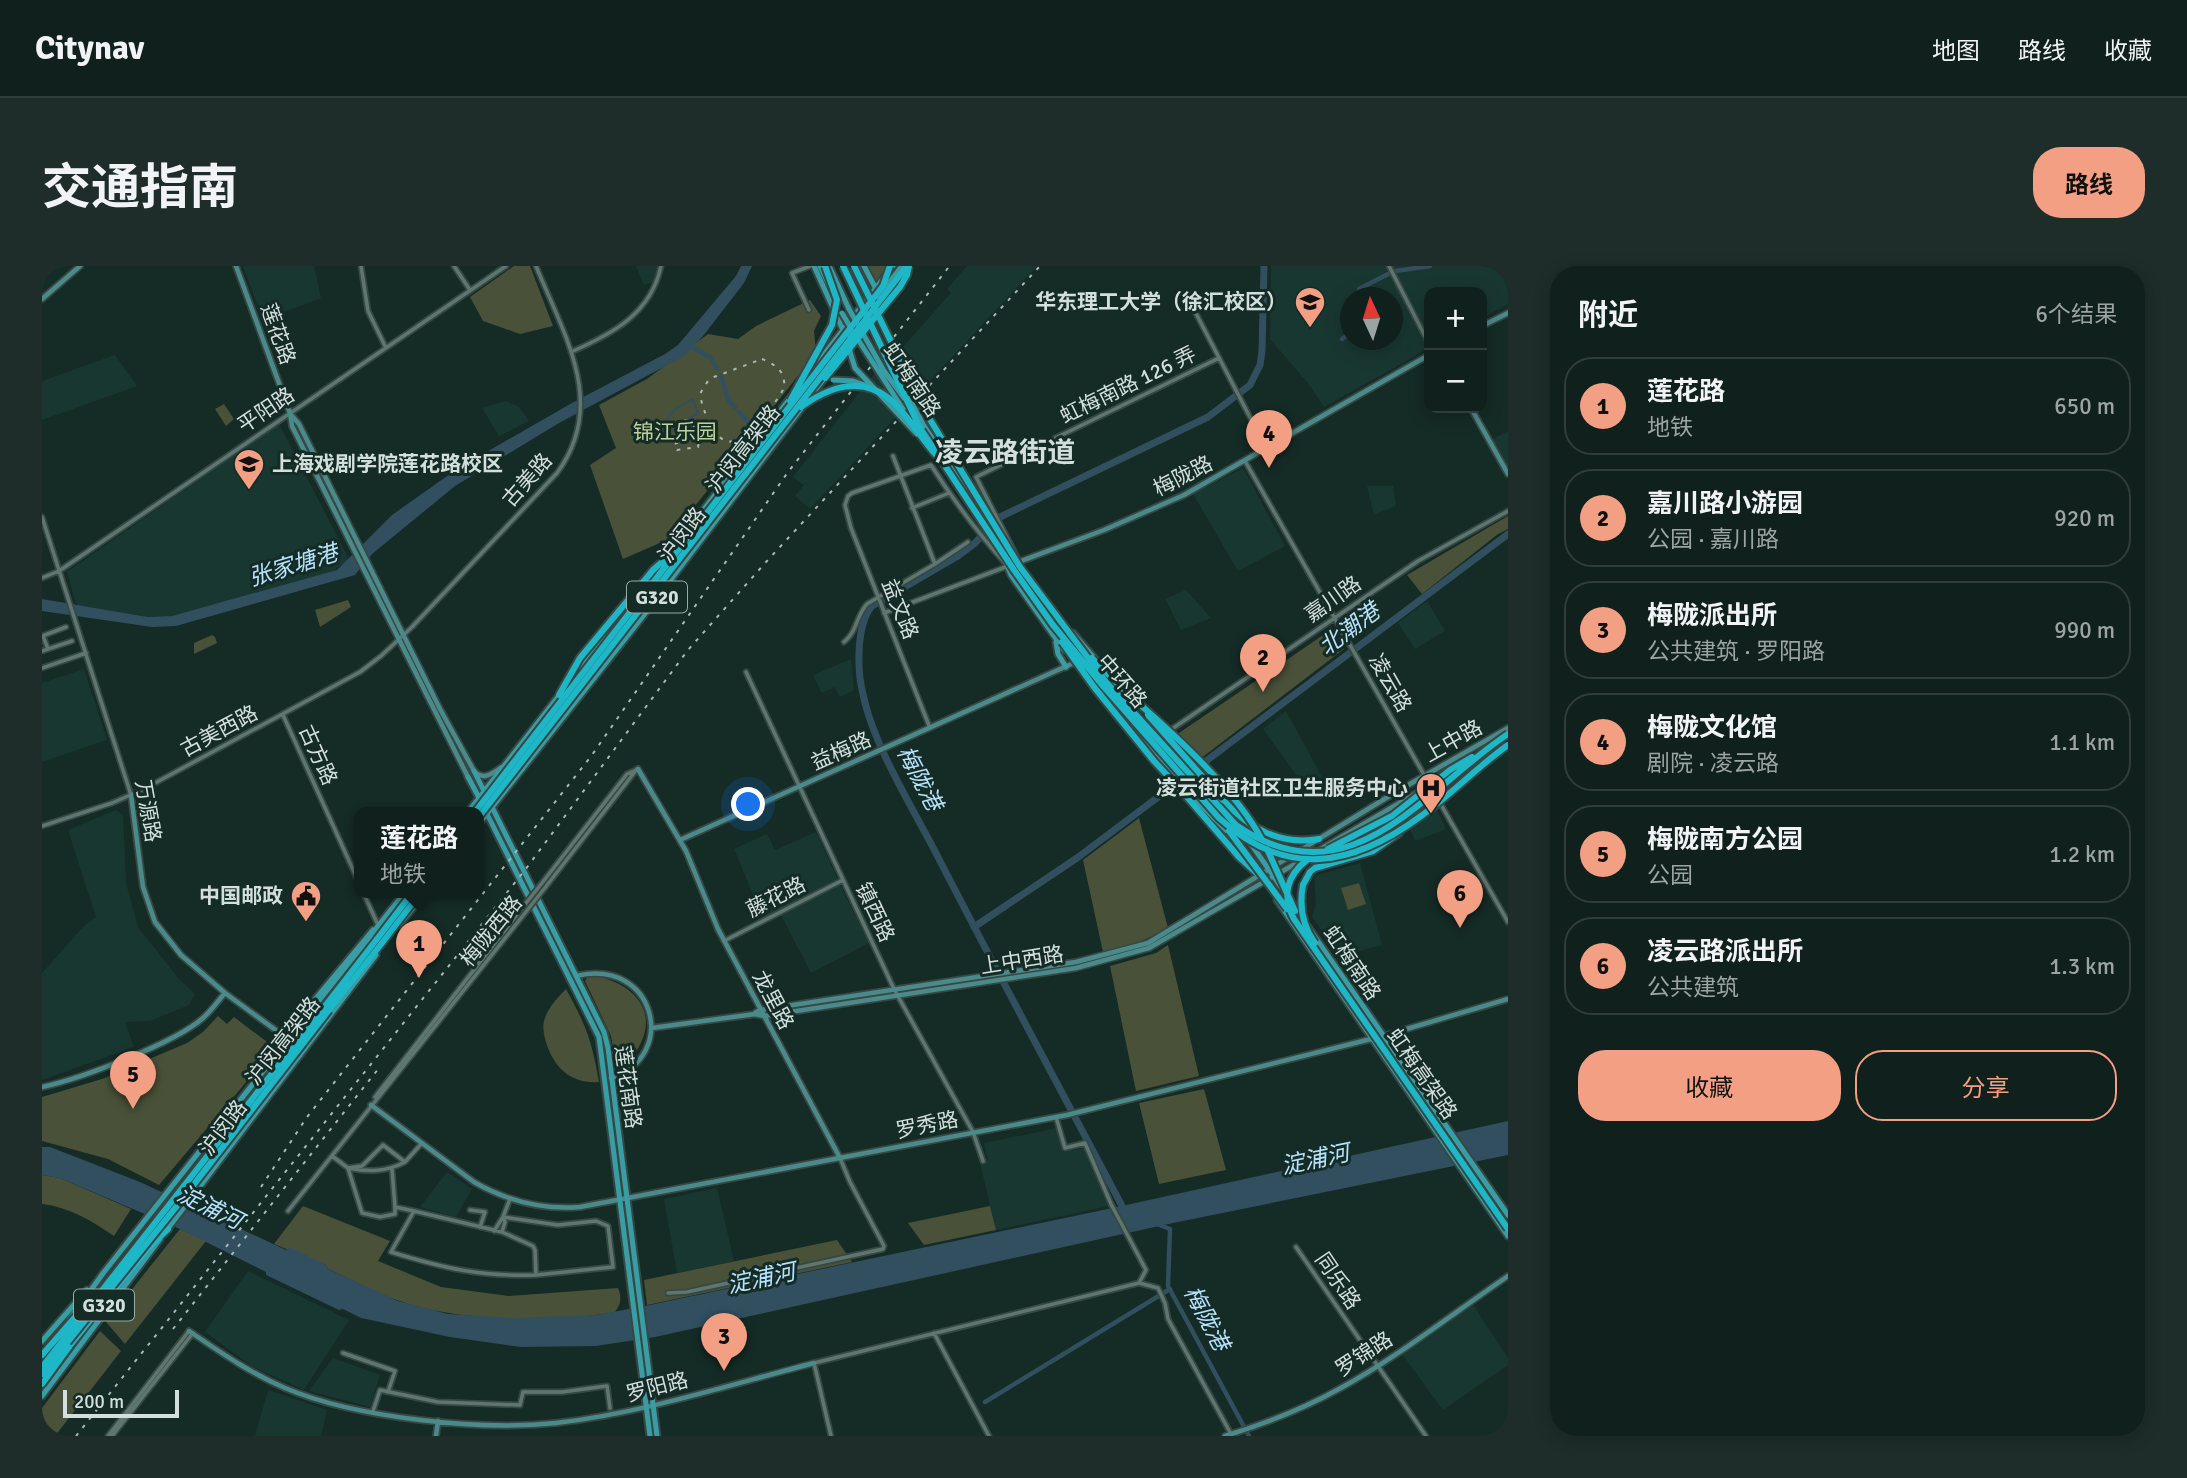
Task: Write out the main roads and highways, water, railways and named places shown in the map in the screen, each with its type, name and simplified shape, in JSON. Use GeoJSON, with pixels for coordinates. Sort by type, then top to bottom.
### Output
{"type":"FeatureCollection","features":[{"type":"Feature","properties":{"kind":"highway"},"geometry":{"type":"LineString","coordinates":[[780,424],[832,325],[837,300],[825,266]]}},
{"type":"Feature","properties":{"kind":"highway","name":"中环路"},"geometry":{"type":"LineString","coordinates":[[843,266],[920,428],[952,472],[1014,570],[1053,625],[1103,686],[1233,831],[1263,850],[1303,860],[1318,860],[1350,853],[1406,826],[1508,744]]}},
{"type":"Feature","properties":{"kind":"highway","name":"中环路"},"geometry":{"type":"LineString","coordinates":[[854,266],[926,413],[1020,566],[1083,658],[1236,825],[1262,842],[1286,850],[1314,853],[1335,850],[1377,834],[1417,808],[1508,734]]}},
{"type":"Feature","properties":{"kind":"highway"},"geometry":{"type":"LineString","coordinates":[[884,286],[892,266]]}},
{"type":"Feature","properties":{"kind":"highway"},"geometry":{"type":"LineString","coordinates":[[799,408],[900,287],[907,275],[906,266]]}},
{"type":"Feature","properties":{"kind":"highway","name":"沪闵高架路"},"geometry":{"type":"LineString","coordinates":[[479,807],[680,547],[906,266]]}},
{"type":"Feature","properties":{"kind":"highway","name":"沪闵高架路"},"geometry":{"type":"LineString","coordinates":[[484,810],[884,286],[906,266]]}},
{"type":"Feature","properties":{"kind":"highway"},"geometry":{"type":"LineString","coordinates":[[780,424],[821,393],[853,386],[875,391],[891,400],[952,472]]}},
{"type":"Feature","properties":{"kind":"highway"},"geometry":{"type":"LineString","coordinates":[[559,695],[580,658],[654,569],[680,547]]}},
{"type":"Feature","properties":{"kind":"highway"},"geometry":{"type":"LineString","coordinates":[[1053,625],[1069,654],[1154,761],[1184,786],[1239,857],[1262,879]]}},
{"type":"Feature","properties":{"kind":"highway"},"geometry":{"type":"LineString","coordinates":[[1083,658],[1111,674],[1230,808],[1246,822],[1269,834],[1301,842],[1319,839]]}},
{"type":"Feature","properties":{"kind":"highway"},"geometry":{"type":"LineString","coordinates":[[1136,701],[1174,735],[1250,820],[1268,851],[1309,938]]}},
{"type":"Feature","properties":{"kind":"highway"},"geometry":{"type":"LineString","coordinates":[[1294,919],[1287,904],[1287,889],[1292,875],[1300,866],[1313,856],[1392,816],[1450,770],[1486,750]]}},
{"type":"Feature","properties":{"kind":"highway"},"geometry":{"type":"LineString","coordinates":[[1230,808],[1246,836]]}},
{"type":"Feature","properties":{"kind":"highway"},"geometry":{"type":"LineString","coordinates":[[1219,818],[1309,938]]}},
{"type":"Feature","properties":{"kind":"highway"},"geometry":{"type":"LineString","coordinates":[[1309,938],[1301,906],[1303,885],[1310,872],[1321,866],[1373,851],[1388,843],[1406,826]]}},
{"type":"Feature","properties":{"kind":"highway","name":"沪闵高架路"},"geometry":{"type":"LineString","coordinates":[[42,1374],[408,898]]}},
{"type":"Feature","properties":{"kind":"highway","name":"沪闵高架路"},"geometry":{"type":"LineString","coordinates":[[42,1367],[419,898]]}},
{"type":"Feature","properties":{"kind":"highway","name":"虹梅高架路"},"geometry":{"type":"LineString","coordinates":[[1309,938],[1508,1222]]}},
{"type":"Feature","properties":{"kind":"highway","name":"虹梅高架路"},"geometry":{"type":"LineString","coordinates":[[1309,938],[1508,1229]]}},
{"type":"Feature","properties":{"kind":"highway","name":"沪闵路"},"geometry":{"type":"LineString","coordinates":[[42,1382],[148,1248],[168,1230]]}},
{"type":"Feature","properties":{"kind":"highway"},"geometry":{"type":"LineString","coordinates":[[42,1356],[119,1273]]}},
{"type":"Feature","properties":{"kind":"highway"},"geometry":{"type":"LineString","coordinates":[[42,1382],[119,1273]]}},
{"type":"Feature","properties":{"kind":"main road"},"geometry":{"type":"LineString","coordinates":[[812,266],[849,346]]}},
{"type":"Feature","properties":{"kind":"main road","name":"虹梅南路"},"geometry":{"type":"LineString","coordinates":[[825,266],[884,371],[924,426],[1041,602],[1083,658],[1094,683],[1247,853],[1262,879],[1508,1236]]}},
{"type":"Feature","properties":{"kind":"main road","name":"虹梅南路"},"geometry":{"type":"LineString","coordinates":[[825,266],[842,313],[860,344],[987,539],[1083,658],[1149,729],[1161,737],[1246,836],[1508,1215]]}},
{"type":"Feature","properties":{"kind":"main road"},"geometry":{"type":"LineString","coordinates":[[864,266],[882,304]]}},
{"type":"Feature","properties":{"kind":"main road","name":"沪闵路"},"geometry":{"type":"LineString","coordinates":[[472,807],[892,266]]}},
{"type":"Feature","properties":{"kind":"main road"},"geometry":{"type":"LineString","coordinates":[[906,266],[882,295],[877,307],[876,327],[880,345],[893,373],[924,426]]}},
{"type":"Feature","properties":{"kind":"main road","name":"沪闵路"},"geometry":{"type":"LineString","coordinates":[[748,451],[761,448],[906,266]]}},
{"type":"Feature","properties":{"kind":"main road","name":"沪闵路"},"geometry":{"type":"LineString","coordinates":[[484,818],[640,620],[882,304],[906,266]]}},
{"type":"Feature","properties":{"kind":"main road"},"geometry":{"type":"LineString","coordinates":[[850,333],[853,364],[911,430],[923,438]]}},
{"type":"Feature","properties":{"kind":"main road"},"geometry":{"type":"LineString","coordinates":[[820,384],[833,380],[853,381],[878,390]]}},
{"type":"Feature","properties":{"kind":"main road","name":"虹梅南路"},"geometry":{"type":"LineString","coordinates":[[1017,563],[1040,591],[1105,690],[1150,745]]}},
{"type":"Feature","properties":{"kind":"main road","name":"虹梅南路"},"geometry":{"type":"LineString","coordinates":[[1008,566],[1011,575],[1056,639],[1083,658],[1152,719],[1161,737]]}},
{"type":"Feature","properties":{"kind":"main road"},"geometry":{"type":"LineString","coordinates":[[1040,591],[1041,602]]}},
{"type":"Feature","properties":{"kind":"main road"},"geometry":{"type":"LineString","coordinates":[[1034,598],[1037,612]]}},
{"type":"Feature","properties":{"kind":"main road"},"geometry":{"type":"LineString","coordinates":[[1056,639],[1058,654],[1066,667]]}},
{"type":"Feature","properties":{"kind":"main road"},"geometry":{"type":"LineString","coordinates":[[1094,683],[1105,690]]}},
{"type":"Feature","properties":{"kind":"main road"},"geometry":{"type":"LineString","coordinates":[[1125,714],[1129,724]]}},
{"type":"Feature","properties":{"kind":"main road"},"geometry":{"type":"LineString","coordinates":[[1159,730],[1171,730]]}},
{"type":"Feature","properties":{"kind":"main road","name":"莲花南路"},"geometry":{"type":"LineString","coordinates":[[474,771],[604,1032],[624,1199],[646,1342],[650,1436]]}},
{"type":"Feature","properties":{"kind":"main road","name":"莲花南路"},"geometry":{"type":"LineString","coordinates":[[468,777],[598,1037],[609,1078]]}},
{"type":"Feature","properties":{"kind":"main road","name":"沪闵路"},"geometry":{"type":"LineString","coordinates":[[42,1356],[104,1272],[287,1040],[292,1027],[332,976],[371,931],[379,927],[401,898]]}},
{"type":"Feature","properties":{"kind":"main road","name":"沪闵路"},"geometry":{"type":"LineString","coordinates":[[168,1230],[419,898]]}},
{"type":"Feature","properties":{"kind":"main road","name":"莲花南路"},"geometry":{"type":"LineString","coordinates":[[624,1199],[638,1343],[657,1436]]}},
{"type":"Feature","properties":{"kind":"main road"},"geometry":{"type":"LineString","coordinates":[[42,1396],[168,1230]]}},
{"type":"Feature","properties":{"kind":"main road"},"geometry":{"type":"LineString","coordinates":[[42,1341],[104,1272]]}},
{"type":"Feature","properties":{"kind":"water"},"geometry":{"type":"Polygon","coordinates":[[[741,266],[752,266],[744,283],[684,356],[559,423],[455,486],[372,554],[355,575],[176,626],[152,627],[42,611],[42,599],[148,617],[172,616],[337,570],[392,515],[457,469],[678,345],[736,276],[741,266]]]}},
{"type":"Feature","properties":{"kind":"water"},"geometry":{"type":"Polygon","coordinates":[[[1508,1121],[1508,1155],[1173,1223],[655,1337],[596,1346],[521,1347],[450,1337],[361,1318],[266,1275],[266,1272],[180,1229],[60,1178],[42,1175],[42,1147],[50,1147],[140,1182],[286,1250],[290,1247],[326,1265],[328,1269],[398,1301],[448,1314],[514,1318],[597,1315],[1122,1206],[1508,1121]]]}},
{"type":"Feature","properties":{"kind":"waterway","name":"梅陇港"},"geometry":{"type":"LineString","coordinates":[[1122,1206],[885,756],[863,694],[859,661],[861,636],[863,624],[872,606],[958,556],[1000,517],[1208,417],[1250,385],[1260,365],[1262,351],[1264,266]]}},
{"type":"Feature","properties":{"kind":"waterway"},"geometry":{"type":"LineString","coordinates":[[1395,271],[1430,266]]}},
{"type":"Feature","properties":{"kind":"waterway"},"geometry":{"type":"LineString","coordinates":[[1363,287],[1390,273]]}},
{"type":"Feature","properties":{"kind":"waterway"},"geometry":{"type":"LineString","coordinates":[[689,345],[711,358],[717,368]]}},
{"type":"Feature","properties":{"kind":"waterway"},"geometry":{"type":"LineString","coordinates":[[721,376],[728,399],[735,407]]}},
{"type":"Feature","properties":{"kind":"waterway"},"geometry":{"type":"LineString","coordinates":[[693,399],[698,413],[672,431],[665,422],[675,409],[693,399]]}},
{"type":"Feature","properties":{"kind":"waterway"},"geometry":{"type":"LineString","coordinates":[[739,412],[756,431]]}},
{"type":"Feature","properties":{"kind":"waterway","name":"北潮港"},"geometry":{"type":"LineString","coordinates":[[974,927],[1077,858],[1508,534]]}},
{"type":"Feature","properties":{"kind":"waterway","name":"梅陇港"},"geometry":{"type":"LineString","coordinates":[[1157,1224],[1170,1229],[1168,1286],[1249,1436]]}},
{"type":"Feature","properties":{"kind":"waterway"},"geometry":{"type":"LineString","coordinates":[[985,1402],[1170,1289]]}},
{"type":"Feature","properties":{"kind":"railway"},"geometry":{"type":"LineString","coordinates":[[76,1436],[528,866],[688,650],[1040,266]]}},
{"type":"Feature","properties":{"kind":"railway"},"geometry":{"type":"LineString","coordinates":[[484,892],[592,755],[788,472],[948,268]]}},
{"type":"Feature","properties":{"kind":"railway"},"geometry":{"type":"LineString","coordinates":[[762,359],[782,373],[782,392],[764,418],[749,433],[733,442],[725,440],[717,434],[708,419],[701,392],[714,377],[762,359]]}},
{"type":"Feature","properties":{"kind":"railway"},"geometry":{"type":"LineString","coordinates":[[685,420],[691,421],[700,437],[698,447],[677,450],[674,447],[676,443],[687,441],[683,424],[685,420]]}},
{"type":"Feature","properties":{"kind":"railway"},"geometry":{"type":"LineString","coordinates":[[261,1187],[307,1117],[479,898]]}},
{"type":"Feature","properties":{"kind":"railway"},"geometry":{"type":"LineString","coordinates":[[173,1329],[379,1068]]}},
{"type":"Feature","properties":{"kind":"place","name":"华东理工大学（徐汇校区）"},"geometry":{"type":"Point","coordinates":[1310,329]}},
{"type":"Feature","properties":{"kind":"place","name":"梅陇文化馆"},"geometry":{"type":"Point","coordinates":[1269,468]}},
{"type":"Feature","properties":{"kind":"place","name":"上海戏剧学院莲花路校区"},"geometry":{"type":"Point","coordinates":[249,491]}},
{"type":"Feature","properties":{"kind":"place","name":"嘉川路小游园"},"geometry":{"type":"Point","coordinates":[1263,692]}},
{"type":"Feature","properties":{"kind":"place","name":"凌云街道社区卫生服务中心"},"geometry":{"type":"Point","coordinates":[1431,815]}},
{"type":"Feature","properties":{"kind":"place","name":"中国邮政"},"geometry":{"type":"Point","coordinates":[306,923]}},
{"type":"Feature","properties":{"kind":"place","name":"凌云路派出所"},"geometry":{"type":"Point","coordinates":[1460,928]}},
{"type":"Feature","properties":{"kind":"place","name":"莲花路"},"geometry":{"type":"Point","coordinates":[419,978]}},
{"type":"Feature","properties":{"kind":"place","name":"梅陇南方公园"},"geometry":{"type":"Point","coordinates":[133,1109]}},
{"type":"Feature","properties":{"kind":"place","name":"梅陇派出所"},"geometry":{"type":"Point","coordinates":[724,1371]}},
{"type":"Feature","properties":{"kind":"district","name":"凌云路街道"},"geometry":{"type":"Point","coordinates":[1005,452]}},
{"type":"Feature","properties":{"kind":"park label","name":"锦江乐园"},"geometry":{"type":"Point","coordinates":[675,432]}},
{"type":"Feature","properties":{"kind":"water label","name":"张家塘港"},"geometry":{"type":"Point","coordinates":[293,565]}},
{"type":"Feature","properties":{"kind":"water label","name":"淀浦河"},"geometry":{"type":"Point","coordinates":[1315,1159]}},
{"type":"Feature","properties":{"kind":"water label","name":"淀浦河"},"geometry":{"type":"Point","coordinates":[210,1207]}},
{"type":"Feature","properties":{"kind":"water label","name":"淀浦河"},"geometry":{"type":"Point","coordinates":[761,1278]}}]}
